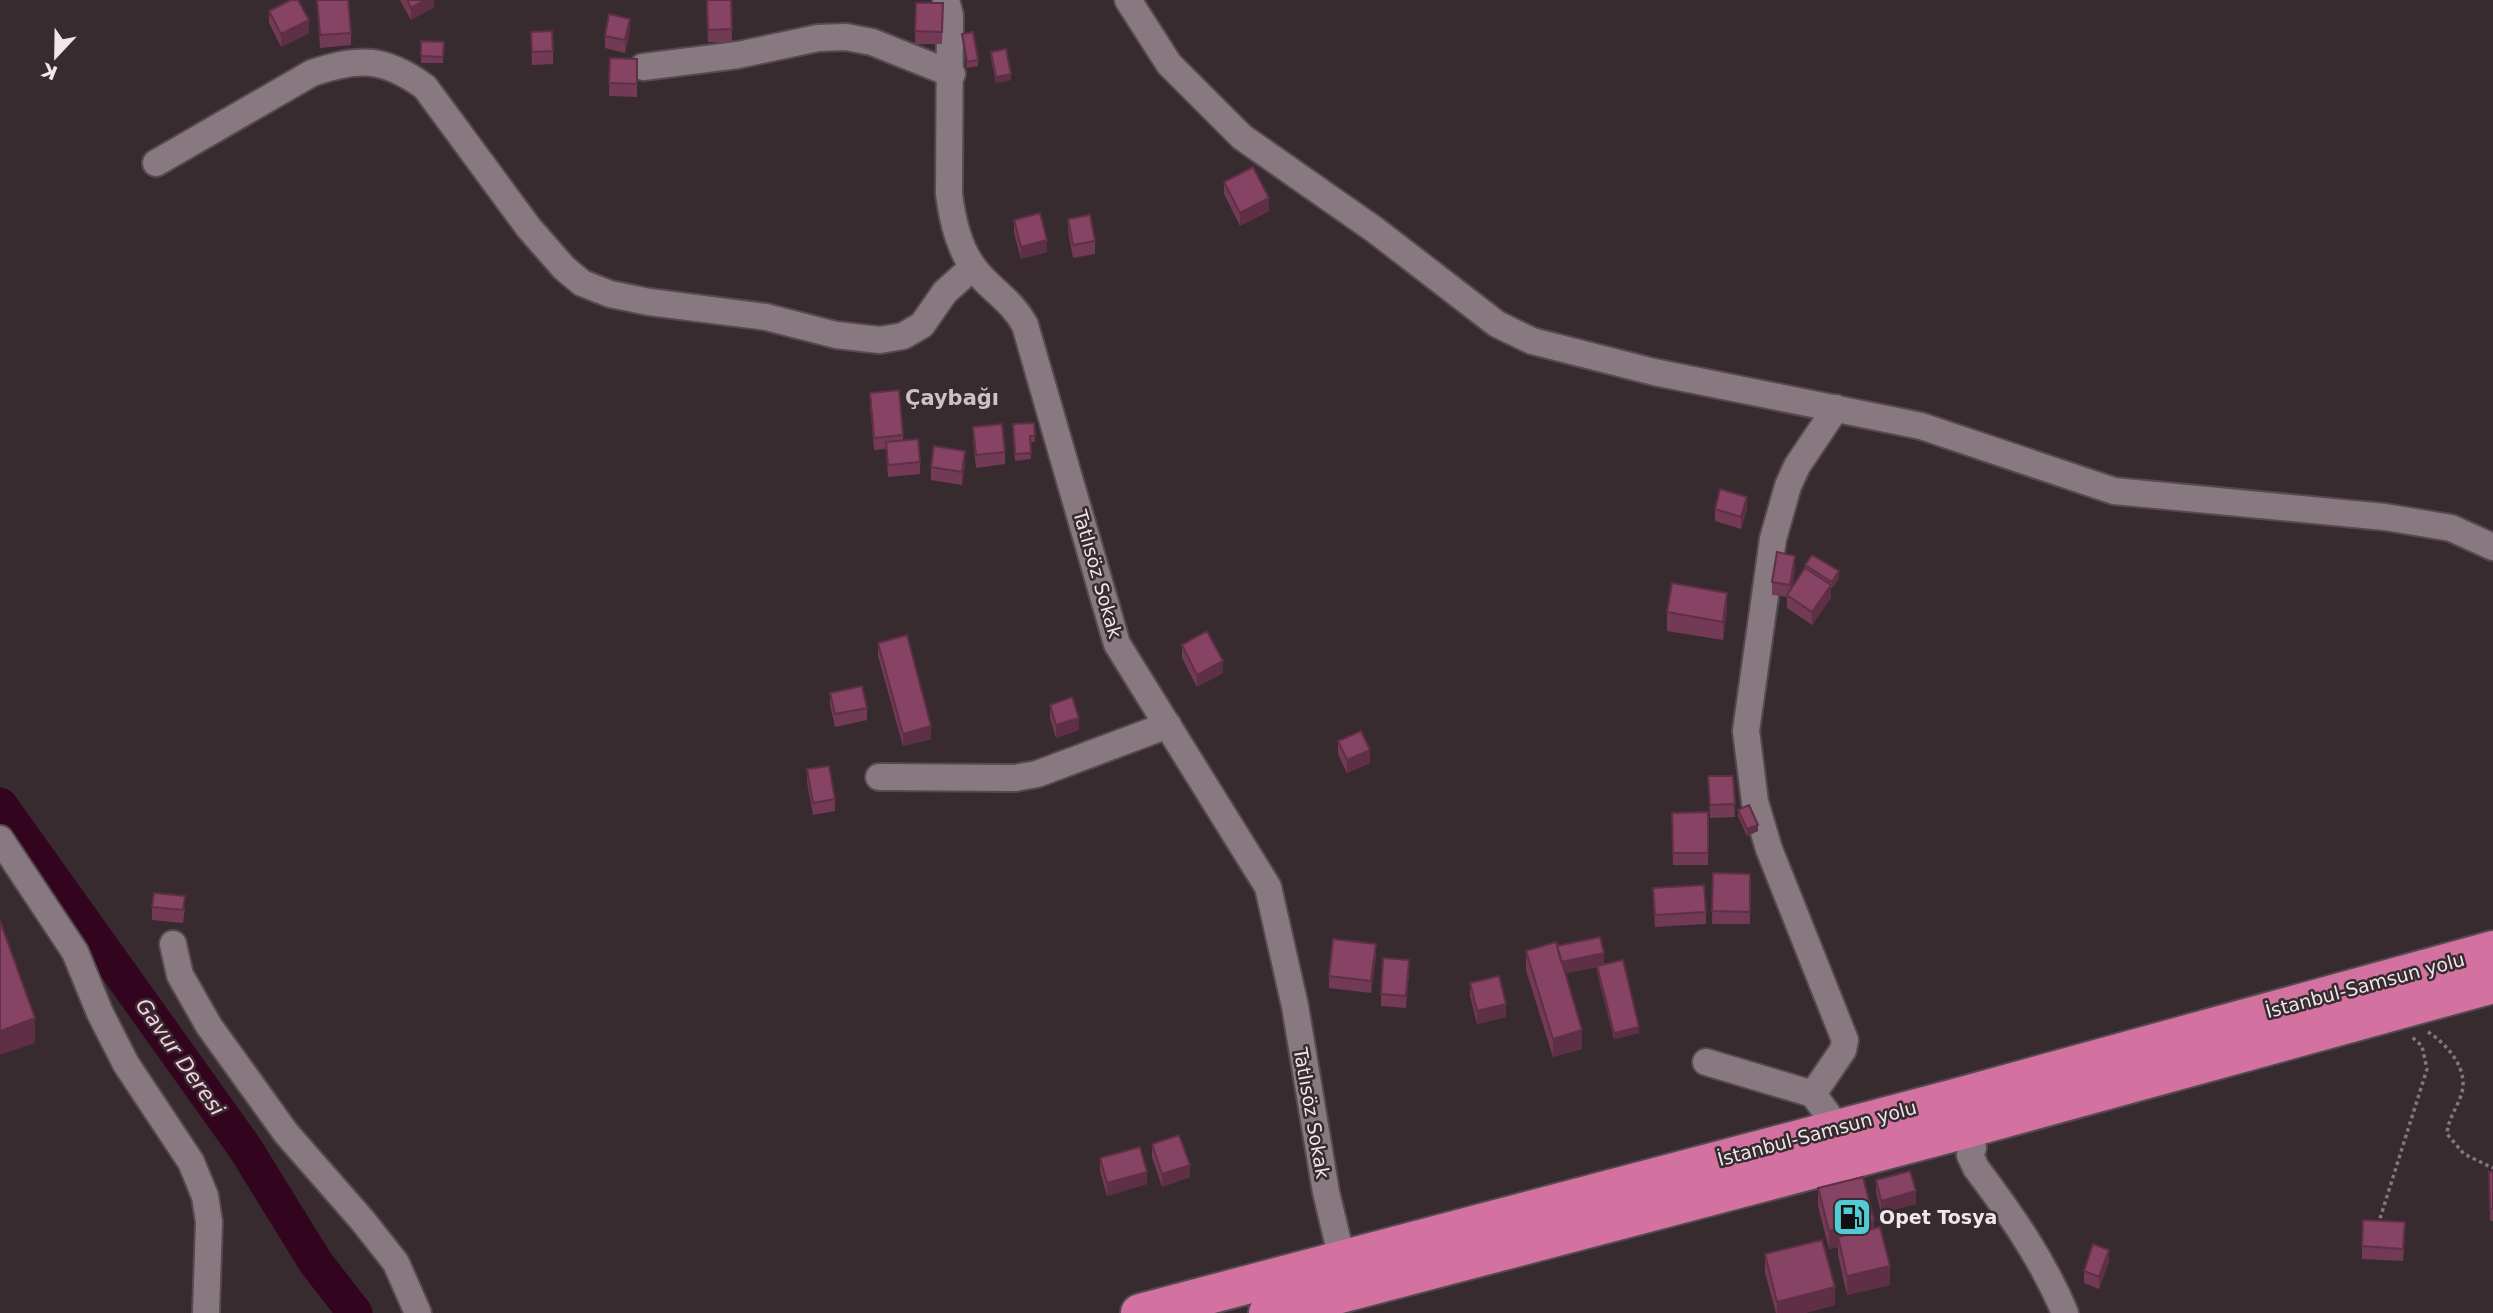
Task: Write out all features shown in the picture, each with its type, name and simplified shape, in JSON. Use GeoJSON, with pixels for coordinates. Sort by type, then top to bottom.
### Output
{"type":"FeatureCollection","features":[{"type":"Feature","properties":{"kind":"highway","name":"İstanbul-Samsun yolu"},"geometry":{"type":"LineString","coordinates":[[1268,1313],[1838,1127],[2493,950]]}},
{"type":"Feature","properties":{"kind":"highway","name":"İstanbul-Samsun yolu"},"geometry":{"type":"LineString","coordinates":[[1140,1313],[1348,1288],[1959,1131],[2493,984]]}},
{"type":"Feature","properties":{"kind":"street","name":"Tatlısöz Sokak"},"geometry":{"type":"LineString","coordinates":[[946,0],[950,15],[952,74],[952,219],[973,267],[1016,308],[1025,326],[1117,644],[1268,887],[1294,1006],[1326,1192],[1348,1288]]}},
{"type":"Feature","properties":{"kind":"street"},"geometry":{"type":"LineString","coordinates":[[1128,0],[1169,64],[1242,137],[1375,230],[1497,324],[1532,341],[1575,354],[1921,426],[2114,491],[2385,517],[2451,528],[2493,547]]}},
{"type":"Feature","properties":{"kind":"street"},"geometry":{"type":"LineString","coordinates":[[643,67],[738,55],[818,38],[846,37],[872,41],[952,74]]}},
{"type":"Feature","properties":{"kind":"street"},"geometry":{"type":"LineString","coordinates":[[156,163],[312,73],[338,64],[382,62],[406,72],[425,87],[528,228],[564,268],[582,283],[610,294],[766,317],[836,335],[880,340],[903,336],[922,325],[945,292],[973,267]]}},
{"type":"Feature","properties":{"kind":"street"},"geometry":{"type":"LineString","coordinates":[[1813,1094],[1843,1050],[1845,1040],[1769,849],[1755,802],[1746,731],[1773,539],[1788,486],[1797,466],[1836,408]]}},
{"type":"Feature","properties":{"kind":"street"},"geometry":{"type":"LineString","coordinates":[[879,777],[1015,778],[1037,774],[1168,725]]}},
{"type":"Feature","properties":{"kind":"street"},"geometry":{"type":"LineString","coordinates":[[0,839],[75,952],[100,1013],[126,1064],[191,1161],[205,1196],[209,1222],[205,1313]]}},
{"type":"Feature","properties":{"kind":"street"},"geometry":{"type":"LineString","coordinates":[[173,944],[180,975],[209,1026],[286,1133],[396,1263],[418,1313]]}},
{"type":"Feature","properties":{"kind":"street"},"geometry":{"type":"LineString","coordinates":[[1706,1062],[1813,1094],[1838,1127]]}},
{"type":"Feature","properties":{"kind":"street"},"geometry":{"type":"LineString","coordinates":[[1973,1148],[1970,1155],[1976,1168],[2049,1276],[2065,1313]]}},
{"type":"Feature","properties":{"kind":"path"},"geometry":{"type":"LineString","coordinates":[[2420,1030],[2444,1044],[2456,1059],[2462,1075],[2462,1091],[2448,1121],[2447,1134],[2464,1154],[2493,1168]]}},
{"type":"Feature","properties":{"kind":"path"},"geometry":{"type":"LineString","coordinates":[[2377,1225],[2427,1069],[2422,1046],[2406,1033],[2413,1032]]}},
{"type":"Feature","properties":{"kind":"building"},"geometry":{"type":"Polygon","coordinates":[[[291,0],[298,0],[309,20],[281,34],[269,11],[291,0]]]}},
{"type":"Feature","properties":{"kind":"building"},"geometry":{"type":"Polygon","coordinates":[[[317,0],[348,0],[351,33],[320,35],[317,0]]]}},
{"type":"Feature","properties":{"kind":"building"},"geometry":{"type":"Polygon","coordinates":[[[407,0],[425,0],[411,8],[407,0]]]}},
{"type":"Feature","properties":{"kind":"building"},"geometry":{"type":"Polygon","coordinates":[[[707,0],[731,0],[732,29],[708,30],[707,0]]]}},
{"type":"Feature","properties":{"kind":"building"},"geometry":{"type":"Polygon","coordinates":[[[916,3],[943,3],[942,32],[915,31],[916,3]]]}},
{"type":"Feature","properties":{"kind":"building"},"geometry":{"type":"Polygon","coordinates":[[[609,14],[630,19],[625,40],[605,36],[609,14]]]}},
{"type":"Feature","properties":{"kind":"building"},"geometry":{"type":"Polygon","coordinates":[[[552,31],[553,51],[532,52],[531,32],[552,31]]]}},
{"type":"Feature","properties":{"kind":"building"},"geometry":{"type":"Polygon","coordinates":[[[973,32],[978,60],[967,62],[962,34],[973,32]]]}},
{"type":"Feature","properties":{"kind":"building"},"geometry":{"type":"Polygon","coordinates":[[[421,41],[444,42],[443,57],[421,56],[421,41]]]}},
{"type":"Feature","properties":{"kind":"building"},"geometry":{"type":"Polygon","coordinates":[[[1006,49],[1011,74],[996,77],[991,52],[1006,49]]]}},
{"type":"Feature","properties":{"kind":"building"},"geometry":{"type":"Polygon","coordinates":[[[610,58],[637,59],[637,84],[609,83],[610,58]]]}},
{"type":"Feature","properties":{"kind":"building"},"geometry":{"type":"Polygon","coordinates":[[[1253,167],[1269,198],[1240,213],[1224,182],[1253,167]]]}},
{"type":"Feature","properties":{"kind":"building"},"geometry":{"type":"Polygon","coordinates":[[[1040,213],[1047,240],[1021,247],[1014,220],[1040,213]]]}},
{"type":"Feature","properties":{"kind":"building"},"geometry":{"type":"Polygon","coordinates":[[[1090,215],[1095,241],[1073,245],[1068,219],[1090,215]]]}},
{"type":"Feature","properties":{"kind":"building"},"geometry":{"type":"Polygon","coordinates":[[[899,390],[903,435],[874,438],[870,393],[899,390]]]}},
{"type":"Feature","properties":{"kind":"building"},"geometry":{"type":"Polygon","coordinates":[[[1034,423],[1035,436],[1030,436],[1031,453],[1015,454],[1013,424],[1034,423]]]}},
{"type":"Feature","properties":{"kind":"building"},"geometry":{"type":"Polygon","coordinates":[[[1002,424],[1005,452],[976,455],[973,427],[1002,424]]]}},
{"type":"Feature","properties":{"kind":"building"},"geometry":{"type":"Polygon","coordinates":[[[918,439],[920,462],[888,465],[886,442],[918,439]]]}},
{"type":"Feature","properties":{"kind":"building"},"geometry":{"type":"Polygon","coordinates":[[[934,446],[965,451],[962,472],[931,467],[934,446]]]}},
{"type":"Feature","properties":{"kind":"building"},"geometry":{"type":"Polygon","coordinates":[[[1720,489],[1747,497],[1741,517],[1715,509],[1720,489]]]}},
{"type":"Feature","properties":{"kind":"building"},"geometry":{"type":"Polygon","coordinates":[[[1777,552],[1795,556],[1790,585],[1772,582],[1777,552]]]}},
{"type":"Feature","properties":{"kind":"building"},"geometry":{"type":"Polygon","coordinates":[[[1812,555],[1839,571],[1832,582],[1805,565],[1812,555]]]}},
{"type":"Feature","properties":{"kind":"building"},"geometry":{"type":"Polygon","coordinates":[[[1805,568],[1831,585],[1812,612],[1787,595],[1805,568]]]}},
{"type":"Feature","properties":{"kind":"building"},"geometry":{"type":"Polygon","coordinates":[[[1672,583],[1727,593],[1723,622],[1667,612],[1672,583]]]}},
{"type":"Feature","properties":{"kind":"building"},"geometry":{"type":"Polygon","coordinates":[[[1207,631],[1223,661],[1197,675],[1182,645],[1207,631]]]}},
{"type":"Feature","properties":{"kind":"building"},"geometry":{"type":"Polygon","coordinates":[[[907,635],[931,726],[903,734],[878,643],[907,635]]]}},
{"type":"Feature","properties":{"kind":"building"},"geometry":{"type":"Polygon","coordinates":[[[862,686],[867,708],[835,714],[830,693],[862,686]]]}},
{"type":"Feature","properties":{"kind":"building"},"geometry":{"type":"Polygon","coordinates":[[[1072,697],[1079,718],[1056,725],[1050,705],[1072,697]]]}},
{"type":"Feature","properties":{"kind":"building"},"geometry":{"type":"Polygon","coordinates":[[[1361,731],[1370,750],[1347,760],[1338,741],[1361,731]]]}},
{"type":"Feature","properties":{"kind":"building"},"geometry":{"type":"Polygon","coordinates":[[[829,766],[835,799],[813,803],[807,769],[829,766]]]}},
{"type":"Feature","properties":{"kind":"building"},"geometry":{"type":"Polygon","coordinates":[[[1708,776],[1733,776],[1735,804],[1710,805],[1708,776]]]}},
{"type":"Feature","properties":{"kind":"building"},"geometry":{"type":"Polygon","coordinates":[[[1749,805],[1758,825],[1747,829],[1738,810],[1749,805]]]}},
{"type":"Feature","properties":{"kind":"building"},"geometry":{"type":"Polygon","coordinates":[[[1708,812],[1708,853],[1673,853],[1672,813],[1708,812]]]}},
{"type":"Feature","properties":{"kind":"building"},"geometry":{"type":"Polygon","coordinates":[[[1713,873],[1750,874],[1750,912],[1712,911],[1713,873]]]}},
{"type":"Feature","properties":{"kind":"building"},"geometry":{"type":"Polygon","coordinates":[[[1704,885],[1706,912],[1655,915],[1653,888],[1704,885]]]}},
{"type":"Feature","properties":{"kind":"building"},"geometry":{"type":"Polygon","coordinates":[[[154,893],[185,896],[183,910],[152,907],[154,893]]]}},
{"type":"Feature","properties":{"kind":"building"},"geometry":{"type":"Polygon","coordinates":[[[0,921],[35,1018],[0,1031],[0,921]]]}},
{"type":"Feature","properties":{"kind":"building"},"geometry":{"type":"Polygon","coordinates":[[[1600,937],[1604,953],[1561,962],[1557,946],[1600,937]]]}},
{"type":"Feature","properties":{"kind":"building"},"geometry":{"type":"Polygon","coordinates":[[[1333,939],[1376,944],[1371,981],[1329,976],[1333,939]]]}},
{"type":"Feature","properties":{"kind":"building"},"geometry":{"type":"Polygon","coordinates":[[[1556,942],[1582,1030],[1553,1039],[1526,951],[1556,942]]]}},
{"type":"Feature","properties":{"kind":"building"},"geometry":{"type":"Polygon","coordinates":[[[1383,958],[1409,960],[1406,996],[1381,994],[1383,958]]]}},
{"type":"Feature","properties":{"kind":"building"},"geometry":{"type":"Polygon","coordinates":[[[1623,960],[1639,1027],[1614,1033],[1597,966],[1623,960]]]}},
{"type":"Feature","properties":{"kind":"building"},"geometry":{"type":"Polygon","coordinates":[[[1499,976],[1506,1004],[1477,1011],[1470,983],[1499,976]]]}},
{"type":"Feature","properties":{"kind":"building"},"geometry":{"type":"Polygon","coordinates":[[[1179,1135],[1190,1165],[1162,1174],[1152,1144],[1179,1135]]]}},
{"type":"Feature","properties":{"kind":"building"},"geometry":{"type":"Polygon","coordinates":[[[1140,1147],[1147,1172],[1107,1183],[1100,1158],[1140,1147]]]}},
{"type":"Feature","properties":{"kind":"building"},"geometry":{"type":"Polygon","coordinates":[[[1910,1171],[1916,1191],[1881,1201],[1876,1180],[1910,1171]]]}},
{"type":"Feature","properties":{"kind":"building"},"geometry":{"type":"Polygon","coordinates":[[[2489,1172],[2493,1172],[2493,1209],[2490,1209],[2489,1172]]]}},
{"type":"Feature","properties":{"kind":"building"},"geometry":{"type":"Polygon","coordinates":[[[1863,1177],[1874,1220],[1829,1231],[1818,1188],[1863,1177]]]}},
{"type":"Feature","properties":{"kind":"building"},"geometry":{"type":"Polygon","coordinates":[[[2363,1220],[2405,1222],[2403,1249],[2362,1246],[2363,1220]]]}},
{"type":"Feature","properties":{"kind":"building"},"geometry":{"type":"Polygon","coordinates":[[[1880,1227],[1890,1266],[1847,1276],[1838,1237],[1880,1227]]]}},
{"type":"Feature","properties":{"kind":"building"},"geometry":{"type":"Polygon","coordinates":[[[1822,1240],[1835,1287],[1777,1302],[1765,1254],[1822,1240]]]}},
{"type":"Feature","properties":{"kind":"building"},"geometry":{"type":"Polygon","coordinates":[[[2093,1244],[2109,1250],[2099,1277],[2084,1271],[2093,1244]]]}},
{"type":"Feature","properties":{"kind":"waterway","name":"Gavur Deresi"},"geometry":{"type":"LineString","coordinates":[[0,805],[245,1148],[316,1263],[355,1313]]}},
{"type":"Feature","properties":{"kind":"place","name":"Opet Tosya"},"geometry":{"type":"Point","coordinates":[1852,1217]}},
{"type":"Feature","properties":{"kind":"district","name":"Çaybağı"},"geometry":{"type":"Point","coordinates":[952,398]}}]}
